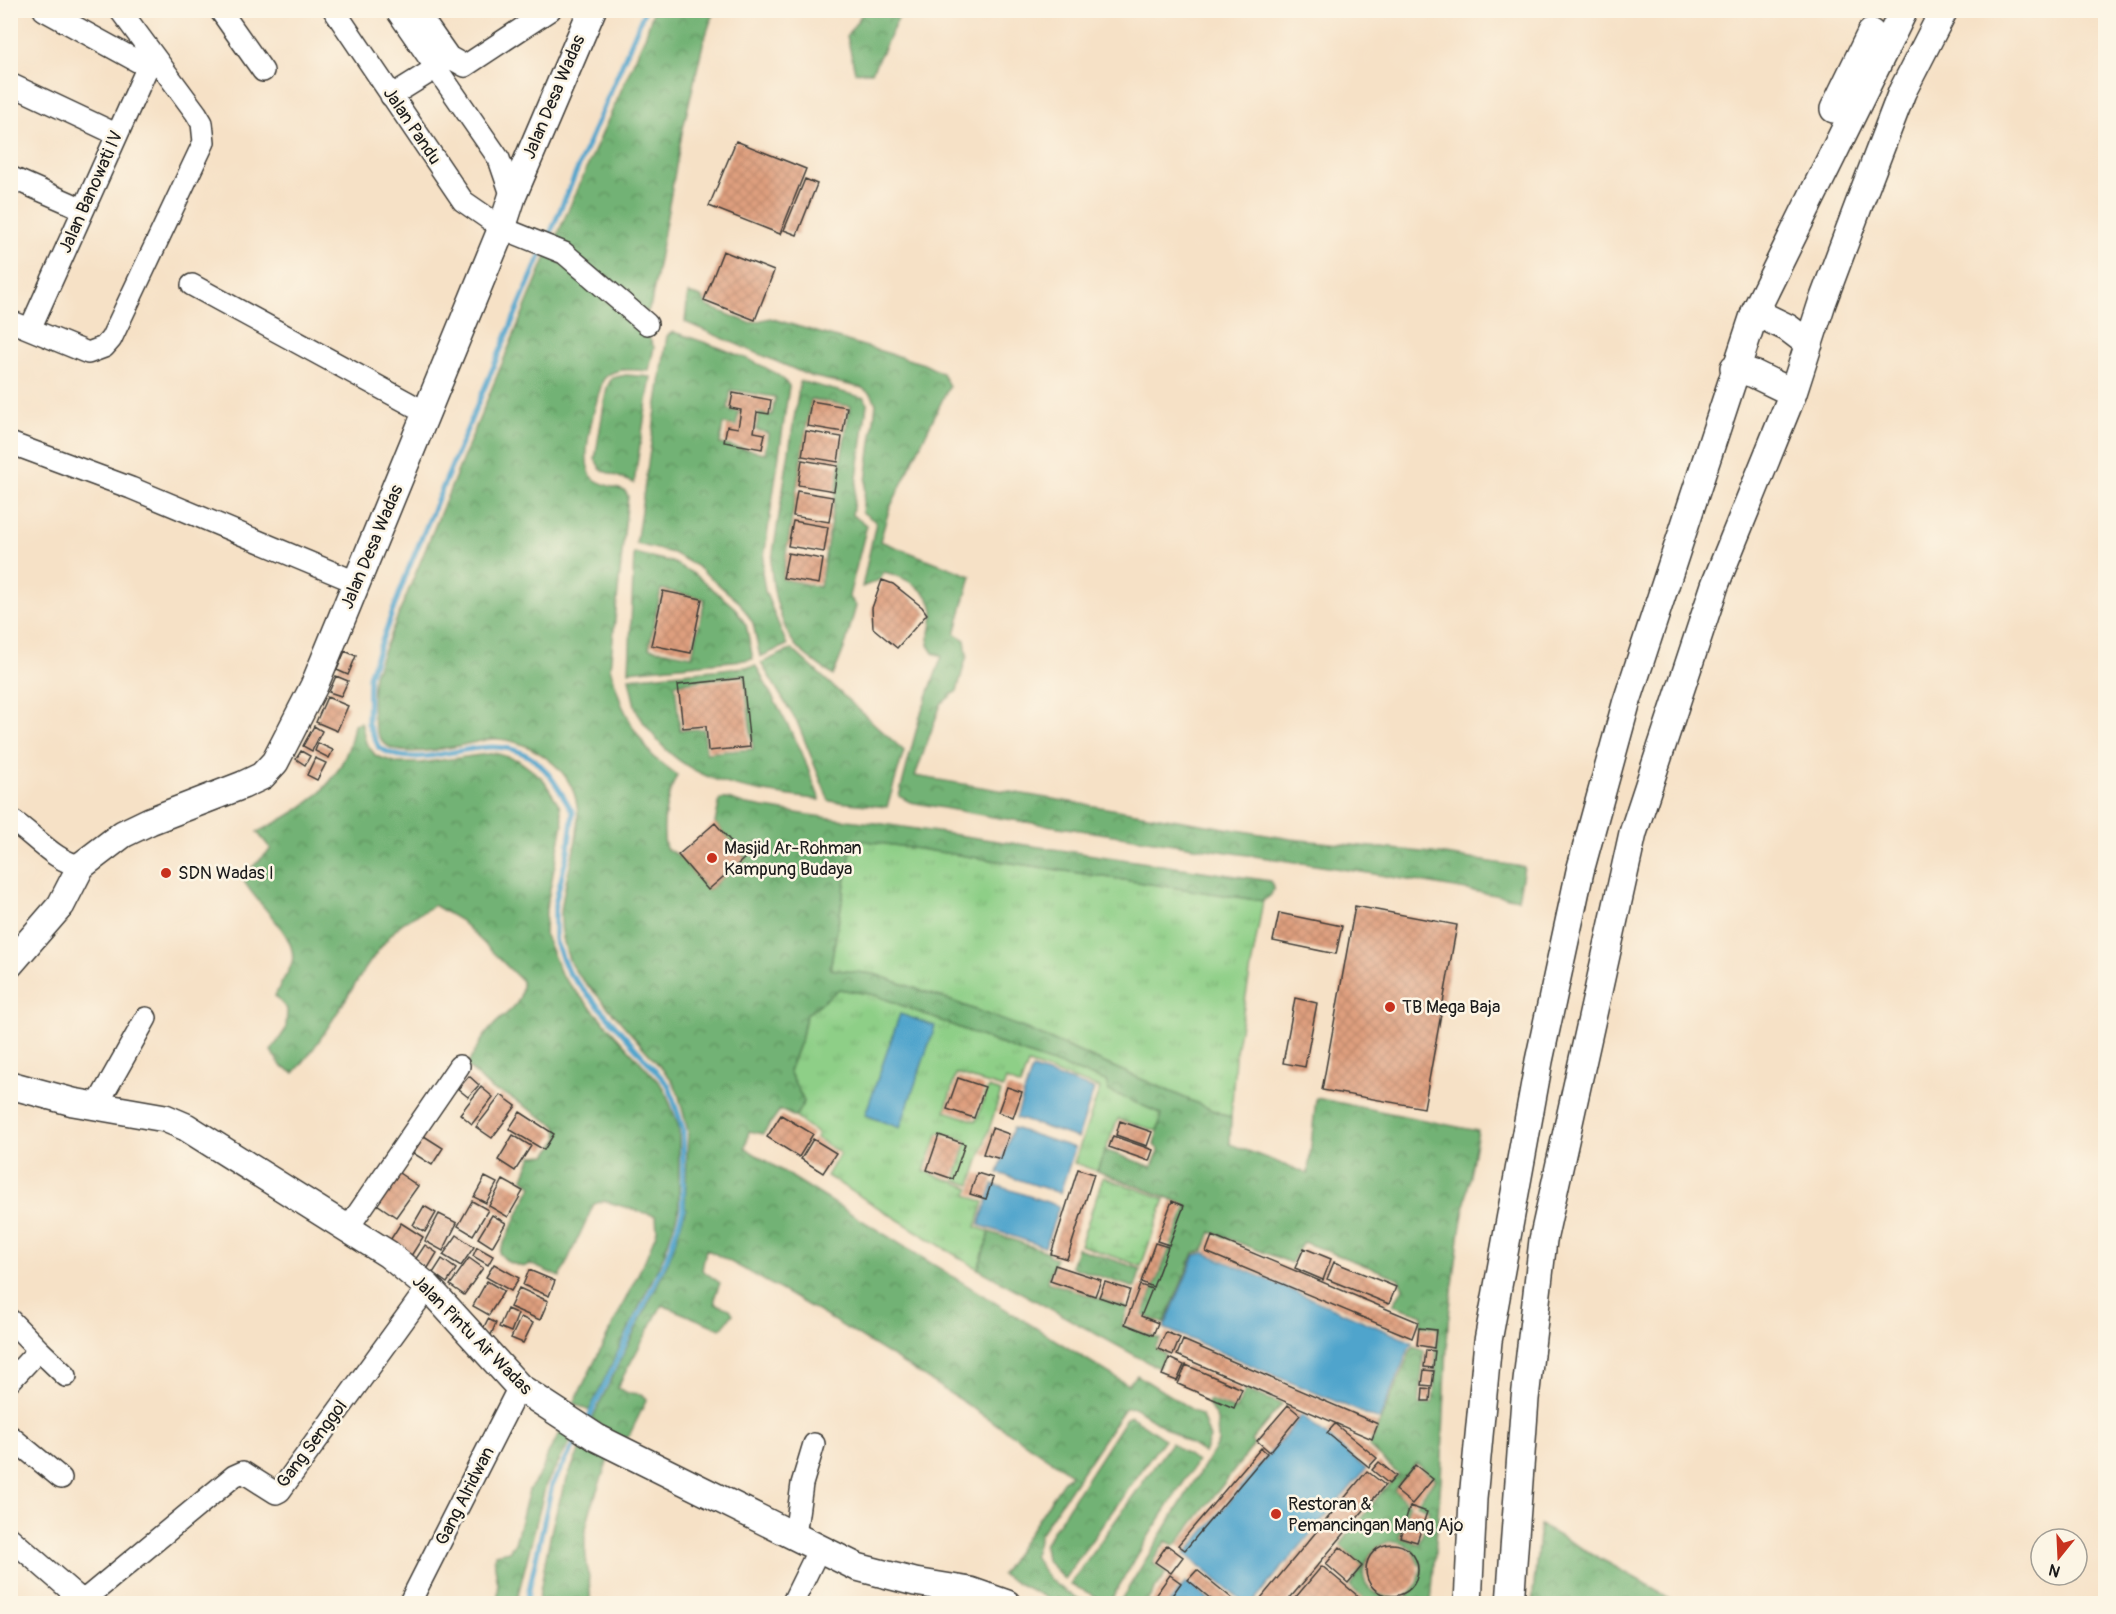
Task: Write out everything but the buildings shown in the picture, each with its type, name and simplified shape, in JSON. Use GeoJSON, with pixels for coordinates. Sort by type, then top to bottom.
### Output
{"type":"FeatureCollection","features":[{"type":"Feature","properties":{"kind":"main road","name":"Jalan Desa Wadas"},"geometry":{"type":"LineString","coordinates":[[10,964],[61,905],[81,866],[123,834],[262,776],[275,762],[301,715],[358,582],[502,228],[512,197],[591,10]]}},
{"type":"Feature","properties":{"kind":"main road"},"geometry":{"type":"LineString","coordinates":[[1798,221],[1820,141],[1883,10]]}},
{"type":"Feature","properties":{"kind":"main road"},"geometry":{"type":"LineString","coordinates":[[1468,1604],[1473,1499],[1488,1341],[1539,1061],[1580,871],[1626,704],[1734,368],[1755,312],[1904,10]]}},
{"type":"Feature","properties":{"kind":"main road"},"geometry":{"type":"LineString","coordinates":[[1510,1604],[1525,1399],[1543,1240],[1632,833],[1715,585],[1793,393],[1902,93],[1944,10]]}},
{"type":"Feature","properties":{"kind":"main road"},"geometry":{"type":"LineString","coordinates":[[1755,312],[1788,328],[1809,344]]}},
{"type":"Feature","properties":{"kind":"main road"},"geometry":{"type":"LineString","coordinates":[[1734,368],[1754,374],[1793,393]]}},
{"type":"Feature","properties":{"kind":"main road","name":"Jalan Pintu Air Wadas"},"geometry":{"type":"LineString","coordinates":[[10,1085],[96,1107],[165,1118],[186,1127],[388,1254],[428,1287],[519,1387],[583,1429],[857,1567],[970,1591],[1007,1604]]}},
{"type":"Feature","properties":{"kind":"street"},"geometry":{"type":"LineString","coordinates":[[44,10],[151,61]]}},
{"type":"Feature","properties":{"kind":"street"},"geometry":{"type":"LineString","coordinates":[[20,325],[88,353],[105,347],[111,339],[204,142],[202,123],[151,61],[120,10]]}},
{"type":"Feature","properties":{"kind":"street"},"geometry":{"type":"LineString","coordinates":[[220,10],[263,71]]}},
{"type":"Feature","properties":{"kind":"street","name":"Jalan Pandu"},"geometry":{"type":"LineString","coordinates":[[334,10],[463,201],[502,228],[558,251],[589,273],[646,324]]}},
{"type":"Feature","properties":{"kind":"street"},"geometry":{"type":"LineString","coordinates":[[396,10],[500,159],[512,197]]}},
{"type":"Feature","properties":{"kind":"street"},"geometry":{"type":"LineString","coordinates":[[416,10],[449,57],[465,66],[550,10]]}},
{"type":"Feature","properties":{"kind":"street","name":"Jalan Banowati IV"},"geometry":{"type":"LineString","coordinates":[[20,325],[83,209],[151,61]]}},
{"type":"Feature","properties":{"kind":"street"},"geometry":{"type":"LineString","coordinates":[[391,96],[436,68]]}},
{"type":"Feature","properties":{"kind":"street"},"geometry":{"type":"LineString","coordinates":[[10,84],[116,134]]}},
{"type":"Feature","properties":{"kind":"street"},"geometry":{"type":"LineString","coordinates":[[10,177],[83,209]]}},
{"type":"Feature","properties":{"kind":"street"},"geometry":{"type":"LineString","coordinates":[[192,285],[427,413]]}},
{"type":"Feature","properties":{"kind":"street"},"geometry":{"type":"LineString","coordinates":[[10,443],[131,488],[358,582]]}},
{"type":"Feature","properties":{"kind":"street"},"geometry":{"type":"LineString","coordinates":[[10,819],[28,831],[65,863],[81,866]]}},
{"type":"Feature","properties":{"kind":"street"},"geometry":{"type":"LineString","coordinates":[[96,1107],[146,1018]]}},
{"type":"Feature","properties":{"kind":"street"},"geometry":{"type":"LineString","coordinates":[[348,1228],[459,1066]]}},
{"type":"Feature","properties":{"kind":"street","name":"Gang Senggol"},"geometry":{"type":"LineString","coordinates":[[85,1602],[234,1476],[243,1473],[276,1493],[280,1491],[428,1287]]}},
{"type":"Feature","properties":{"kind":"street"},"geometry":{"type":"LineString","coordinates":[[10,1320],[66,1376]]}},
{"type":"Feature","properties":{"kind":"street"},"geometry":{"type":"LineString","coordinates":[[10,1380],[39,1350]]}},
{"type":"Feature","properties":{"kind":"street","name":"Gang Alridwan"},"geometry":{"type":"LineString","coordinates":[[409,1604],[519,1387]]}},
{"type":"Feature","properties":{"kind":"street"},"geometry":{"type":"LineString","coordinates":[[10,1436],[61,1478]]}},
{"type":"Feature","properties":{"kind":"street"},"geometry":{"type":"LineString","coordinates":[[795,1536],[802,1484],[814,1444]]}},
{"type":"Feature","properties":{"kind":"street"},"geometry":{"type":"LineString","coordinates":[[14,1548],[85,1602]]}},
{"type":"Feature","properties":{"kind":"street"},"geometry":{"type":"LineString","coordinates":[[792,1604],[819,1549]]}},
{"type":"Feature","properties":{"kind":"green space"},"geometry":{"type":"Polygon","coordinates":[[[653,11],[714,11],[703,44],[682,133],[651,304],[647,313],[555,240],[646,34],[653,11]]]}},
{"type":"Feature","properties":{"kind":"green space"},"geometry":{"type":"Polygon","coordinates":[[[864,11],[902,11],[872,72],[855,72],[847,36],[864,11]]]}},
{"type":"Feature","properties":{"kind":"green space"},"geometry":{"type":"Polygon","coordinates":[[[548,252],[646,332],[654,347],[649,371],[618,371],[603,380],[590,431],[587,460],[589,472],[594,479],[625,491],[628,496],[610,668],[622,705],[634,729],[653,757],[677,775],[666,811],[664,840],[666,849],[678,855],[708,890],[745,858],[715,823],[720,799],[730,799],[747,805],[811,816],[876,823],[1270,881],[1274,888],[1270,896],[1263,901],[853,839],[830,969],[874,974],[1026,1029],[1231,1118],[1230,1144],[1308,1174],[1316,1098],[1478,1131],[1460,1231],[1448,1323],[1441,1479],[1431,1603],[1418,1603],[1406,1597],[1418,1583],[1422,1564],[1419,1564],[1408,1547],[1395,1541],[1381,1545],[1370,1555],[1364,1568],[1365,1581],[1376,1593],[1398,1599],[1397,1603],[1365,1604],[1367,1602],[1350,1586],[1363,1566],[1340,1545],[1384,1489],[1399,1475],[1369,1447],[1413,1346],[1424,1350],[1419,1405],[1433,1403],[1438,1328],[1420,1325],[1423,1315],[1393,1305],[1403,1288],[1398,1278],[1303,1242],[1291,1263],[1211,1232],[1204,1251],[1194,1253],[1164,1324],[1143,1315],[1187,1205],[1097,1171],[1105,1150],[1152,1167],[1159,1150],[1154,1145],[1162,1114],[1109,1091],[1106,1081],[1021,1052],[875,995],[839,989],[806,1015],[802,1036],[789,1071],[804,1102],[795,1117],[780,1110],[763,1134],[749,1131],[745,1148],[1128,1385],[1137,1375],[1202,1416],[1210,1438],[1204,1453],[1134,1407],[1125,1408],[1040,1534],[1034,1555],[1039,1565],[1056,1585],[1087,1603],[1057,1603],[1001,1575],[1063,1482],[1071,1474],[892,1356],[706,1249],[702,1270],[720,1283],[715,1296],[715,1304],[730,1309],[733,1314],[721,1329],[662,1305],[617,1388],[628,1393],[642,1394],[647,1399],[629,1436],[621,1440],[592,1419],[668,1263],[685,1212],[688,1131],[678,1093],[671,1079],[578,975],[568,955],[562,933],[561,911],[574,850],[578,815],[576,798],[569,781],[543,755],[512,741],[491,739],[417,752],[401,751],[388,746],[379,737],[374,722],[372,702],[374,674],[548,252]],[[1416,1463],[1394,1490],[1409,1505],[1399,1537],[1419,1544],[1430,1510],[1416,1504],[1435,1479],[1416,1463]]]}},
{"type":"Feature","properties":{"kind":"green space"},"geometry":{"type":"Polygon","coordinates":[[[688,293],[701,297],[707,306],[750,323],[770,318],[924,364],[942,373],[949,386],[889,510],[880,541],[971,576],[955,634],[965,640],[967,655],[957,691],[941,704],[915,776],[1291,839],[1432,853],[1524,867],[1518,899],[1368,873],[999,818],[910,802],[899,796],[920,716],[942,656],[933,653],[928,645],[933,612],[931,604],[922,591],[899,577],[884,572],[879,580],[862,587],[876,522],[862,512],[876,404],[872,395],[862,388],[810,376],[685,322],[688,293]]]}},
{"type":"Feature","properties":{"kind":"green space"},"geometry":{"type":"Polygon","coordinates":[[[673,332],[736,354],[770,370],[789,386],[762,571],[765,591],[787,645],[760,657],[753,623],[740,603],[698,567],[673,553],[636,544],[667,336],[673,332]],[[731,390],[728,409],[739,412],[736,426],[723,424],[720,444],[765,453],[768,433],[756,430],[759,414],[772,415],[775,397],[731,390]]]}},
{"type":"Feature","properties":{"kind":"green space"},"geometry":{"type":"Polygon","coordinates":[[[626,375],[651,377],[634,483],[601,470],[595,459],[607,387],[612,378],[626,375]]]}},
{"type":"Feature","properties":{"kind":"green space"},"geometry":{"type":"Polygon","coordinates":[[[800,381],[865,398],[867,404],[852,515],[867,525],[849,596],[856,606],[845,646],[833,676],[804,654],[791,638],[778,608],[771,566],[800,381]],[[811,399],[782,579],[820,587],[850,406],[811,399]]]}},
{"type":"Feature","properties":{"kind":"green space"},"geometry":{"type":"Polygon","coordinates":[[[634,553],[672,562],[696,575],[735,608],[746,625],[753,659],[629,671],[634,553]],[[661,589],[649,648],[692,656],[705,599],[661,589]]]}},
{"type":"Feature","properties":{"kind":"green space"},"geometry":{"type":"Polygon","coordinates":[[[792,649],[904,751],[887,807],[829,801],[798,724],[761,663],[792,649]]]}},
{"type":"Feature","properties":{"kind":"green space"},"geometry":{"type":"Polygon","coordinates":[[[756,666],[801,750],[820,800],[727,784],[686,765],[667,751],[641,718],[636,709],[629,678],[756,666]],[[744,675],[675,684],[680,730],[704,729],[706,753],[753,749],[744,675]]]}},
{"type":"Feature","properties":{"kind":"green space"},"geometry":{"type":"Polygon","coordinates":[[[361,722],[366,743],[376,756],[398,763],[420,763],[495,753],[518,760],[542,778],[560,806],[563,824],[546,909],[545,935],[562,976],[664,1088],[679,1127],[679,1209],[664,1255],[589,1411],[574,1403],[645,1260],[657,1231],[656,1216],[604,1201],[594,1204],[560,1277],[530,1264],[523,1267],[508,1262],[499,1253],[532,1186],[523,1178],[532,1156],[547,1155],[559,1138],[556,1126],[505,1094],[492,1090],[467,1066],[485,1035],[514,1007],[520,997],[522,981],[461,921],[434,905],[402,923],[384,943],[308,1056],[294,1073],[282,1067],[271,1051],[286,1029],[287,1009],[275,996],[291,966],[292,952],[289,940],[282,929],[247,887],[242,877],[271,849],[257,832],[292,814],[321,791],[333,778],[342,762],[350,744],[354,724],[361,722]]]}},
{"type":"Feature","properties":{"kind":"green space"},"geometry":{"type":"Polygon","coordinates":[[[853,839],[1263,901],[1235,1057],[1231,1118],[1026,1029],[949,1000],[874,974],[830,970],[853,839]]]}},
{"type":"Feature","properties":{"kind":"green space"},"geometry":{"type":"Polygon","coordinates":[[[839,989],[875,995],[1021,1052],[1106,1081],[1109,1091],[1162,1114],[1157,1131],[1118,1119],[1097,1171],[1074,1163],[1100,1088],[1028,1064],[1020,1086],[1006,1080],[1003,1088],[956,1074],[945,1111],[976,1121],[988,1088],[1001,1092],[971,1185],[955,1180],[967,1141],[939,1132],[924,1171],[970,1188],[967,1195],[984,1202],[976,1227],[990,1232],[978,1269],[827,1176],[840,1153],[816,1138],[818,1134],[795,1117],[804,1102],[789,1071],[802,1036],[806,1015],[839,989]]]}},
{"type":"Feature","properties":{"kind":"green space"},"geometry":{"type":"Polygon","coordinates":[[[1103,1177],[1165,1199],[1141,1266],[1080,1245],[1103,1177]]]}},
{"type":"Feature","properties":{"kind":"green space"},"geometry":{"type":"Polygon","coordinates":[[[990,1232],[1048,1252],[1048,1255],[1056,1258],[1047,1282],[1128,1308],[1122,1325],[1160,1339],[1155,1348],[1165,1354],[1158,1368],[978,1269],[990,1232]]]}},
{"type":"Feature","properties":{"kind":"green space"},"geometry":{"type":"Polygon","coordinates":[[[1077,1248],[1141,1269],[1135,1288],[1071,1267],[1077,1248]]]}},
{"type":"Feature","properties":{"kind":"green space"},"geometry":{"type":"Polygon","coordinates":[[[1246,1390],[1282,1404],[1251,1441],[1254,1445],[1175,1546],[1166,1541],[1152,1562],[1166,1573],[1146,1603],[1119,1603],[1218,1443],[1217,1419],[1207,1402],[1210,1400],[1235,1410],[1246,1390]]]}},
{"type":"Feature","properties":{"kind":"green space"},"geometry":{"type":"Polygon","coordinates":[[[1131,1416],[1164,1439],[1064,1579],[1046,1560],[1044,1545],[1126,1418],[1131,1416]]]}},
{"type":"Feature","properties":{"kind":"green space"},"geometry":{"type":"Polygon","coordinates":[[[562,1430],[573,1437],[546,1484],[516,1603],[496,1603],[498,1584],[495,1554],[509,1551],[515,1543],[529,1490],[542,1471],[548,1453],[562,1430]]]}},
{"type":"Feature","properties":{"kind":"green space"},"geometry":{"type":"Polygon","coordinates":[[[584,1442],[609,1457],[586,1528],[585,1546],[590,1603],[538,1604],[554,1520],[566,1480],[584,1442]]]}},
{"type":"Feature","properties":{"kind":"green space"},"geometry":{"type":"Polygon","coordinates":[[[1171,1443],[1197,1462],[1109,1603],[1070,1584],[1171,1443]]]}},
{"type":"Feature","properties":{"kind":"green space"},"geometry":{"type":"Polygon","coordinates":[[[1540,1525],[1655,1589],[1674,1603],[1532,1603],[1540,1525]]]}},
{"type":"Feature","properties":{"kind":"water"},"geometry":{"type":"Polygon","coordinates":[[[900,1014],[935,1026],[900,1128],[865,1115],[900,1014]]]}},
{"type":"Feature","properties":{"kind":"water"},"geometry":{"type":"Polygon","coordinates":[[[1032,1069],[1094,1089],[1078,1138],[1016,1118],[1032,1069]]]}},
{"type":"Feature","properties":{"kind":"water"},"geometry":{"type":"Polygon","coordinates":[[[1013,1128],[1075,1148],[1060,1193],[998,1173],[1013,1128]]]}},
{"type":"Feature","properties":{"kind":"water"},"geometry":{"type":"Polygon","coordinates":[[[993,1184],[1059,1206],[1045,1247],[979,1225],[993,1184]]]}},
{"type":"Feature","properties":{"kind":"water"},"geometry":{"type":"Polygon","coordinates":[[[1205,1253],[1412,1342],[1379,1420],[1164,1328],[1195,1255],[1205,1253]]]}},
{"type":"Feature","properties":{"kind":"water"},"geometry":{"type":"Polygon","coordinates":[[[1302,1415],[1366,1469],[1252,1603],[1245,1603],[1185,1554],[1302,1415]]]}},
{"type":"Feature","properties":{"kind":"water"},"geometry":{"type":"Polygon","coordinates":[[[1186,1582],[1213,1603],[1169,1603],[1186,1582]]]}},
{"type":"Feature","properties":{"kind":"waterway"},"geometry":{"type":"LineString","coordinates":[[547,241],[645,10]]}},
{"type":"Feature","properties":{"kind":"waterway"},"geometry":{"type":"LineString","coordinates":[[543,249],[408,570],[369,676],[368,724],[379,748],[397,755],[419,757],[475,748],[512,749],[529,756],[549,775],[573,812],[568,851],[555,904],[555,940],[568,972],[669,1086],[683,1129],[683,1210],[667,1258],[587,1421]]}},
{"type":"Feature","properties":{"kind":"waterway"},"geometry":{"type":"LineString","coordinates":[[526,1604],[552,1485],[580,1434]]}},
{"type":"Feature","properties":{"kind":"place","name":"Masjid Ar-Rohman Kampung Budaya"},"geometry":{"type":"Point","coordinates":[712,858]}},
{"type":"Feature","properties":{"kind":"place","name":"SDN Wadas I"},"geometry":{"type":"Point","coordinates":[166,873]}},
{"type":"Feature","properties":{"kind":"place","name":"TB Mega Baja"},"geometry":{"type":"Point","coordinates":[1390,1007]}},
{"type":"Feature","properties":{"kind":"place","name":"Restoran & Pemancingan Mang Ajo"},"geometry":{"type":"Point","coordinates":[1276,1514]}}]}
